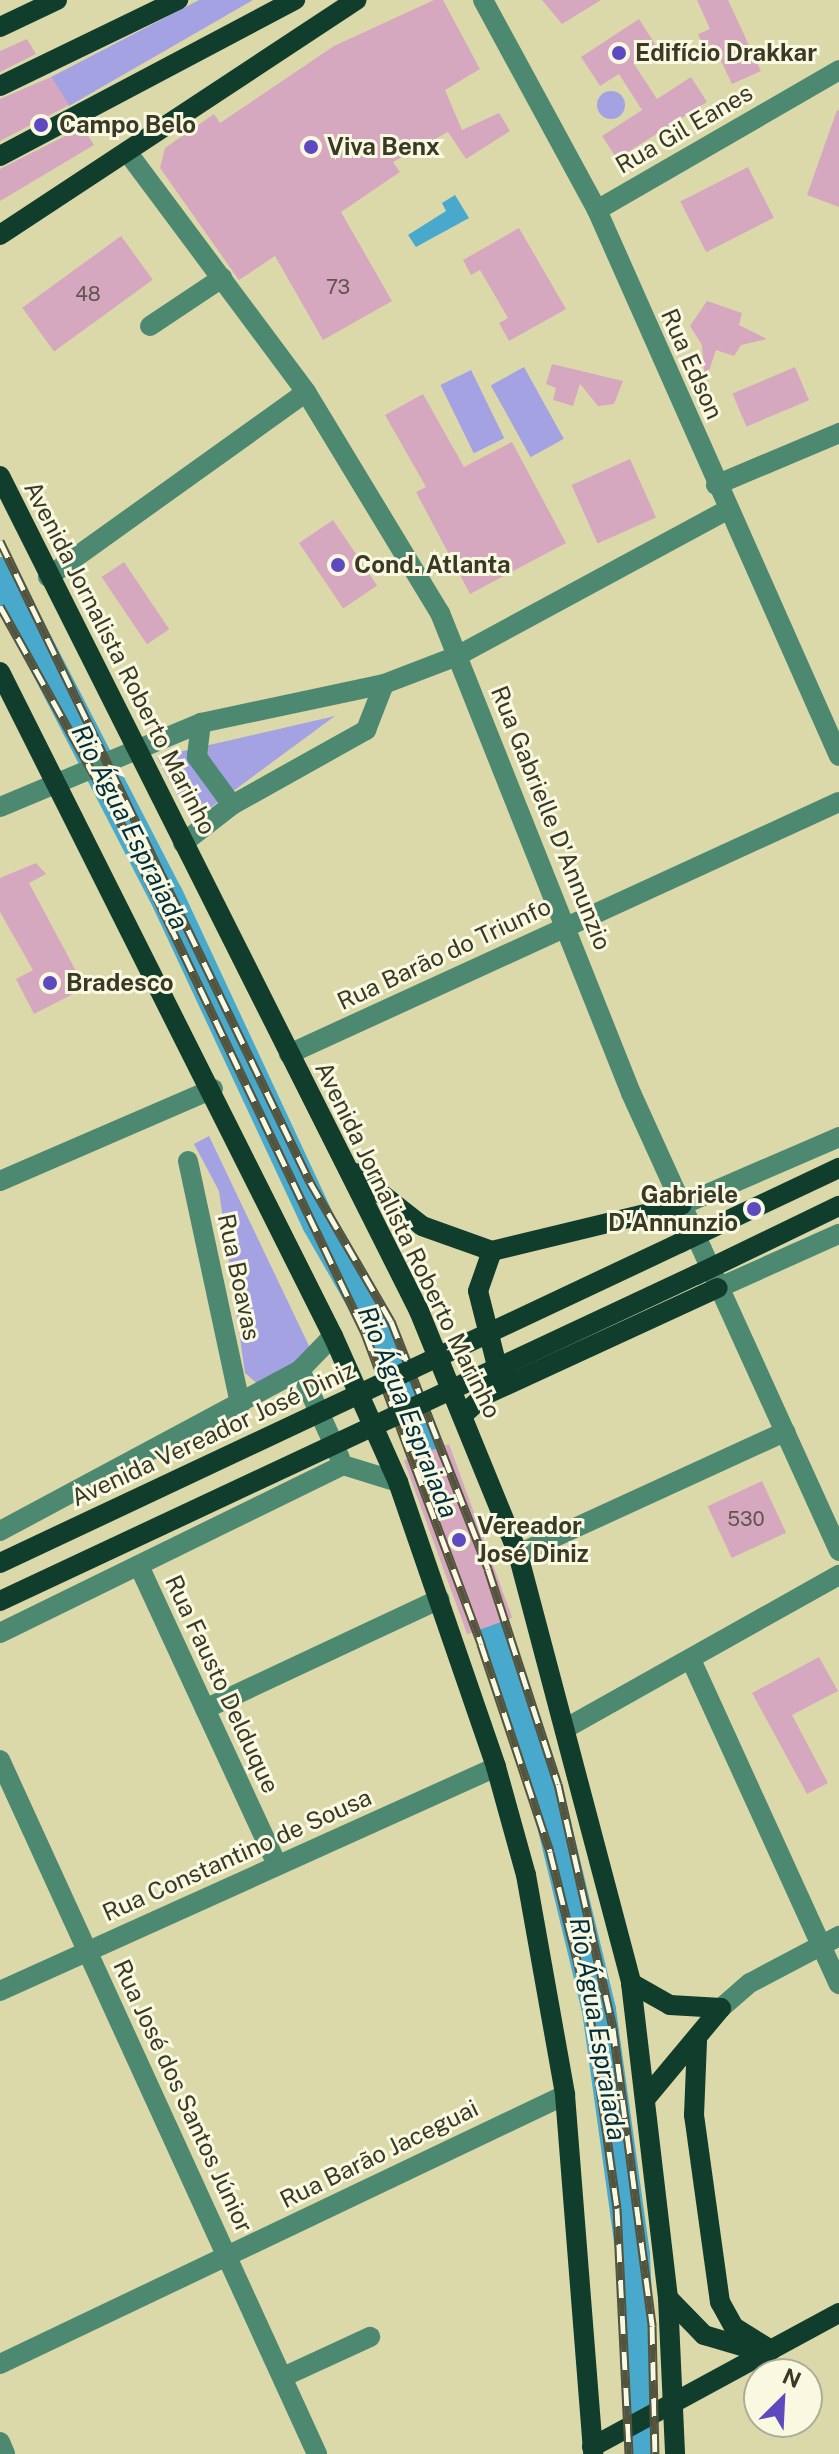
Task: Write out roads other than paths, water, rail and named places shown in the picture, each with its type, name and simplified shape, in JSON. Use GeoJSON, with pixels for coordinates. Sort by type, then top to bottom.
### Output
{"type":"FeatureCollection","features":[{"type":"Feature","properties":{"kind":"main road"},"geometry":{"type":"LineString","coordinates":[[0,27],[57,0]]}},
{"type":"Feature","properties":{"kind":"main road"},"geometry":{"type":"LineString","coordinates":[[0,86],[178,0]]}},
{"type":"Feature","properties":{"kind":"main road"},"geometry":{"type":"LineString","coordinates":[[0,156],[295,0]]}},
{"type":"Feature","properties":{"kind":"main road"},"geometry":{"type":"LineString","coordinates":[[0,235],[357,0]]}},
{"type":"Feature","properties":{"kind":"main road","name":"Avenida Jornalista Roberto Marinho"},"geometry":{"type":"LineString","coordinates":[[0,476],[131,748],[183,843],[349,1169],[465,1413],[518,1554],[568,1727],[631,1983],[668,2298],[666,2406],[675,2454]]}},
{"type":"Feature","properties":{"kind":"main road"},"geometry":{"type":"LineString","coordinates":[[0,672],[58,780],[213,1089],[333,1336],[398,1482],[496,1767],[526,1875],[565,2095],[588,2452],[666,2406],[839,2313]]}},
{"type":"Feature","properties":{"kind":"main road","name":"Avenida Vereador José Diniz"},"geometry":{"type":"LineString","coordinates":[[0,1563],[839,1168]]}},
{"type":"Feature","properties":{"kind":"main road"},"geometry":{"type":"LineString","coordinates":[[349,1169],[422,1226],[492,1251],[682,1205]]}},
{"type":"Feature","properties":{"kind":"main road"},"geometry":{"type":"LineString","coordinates":[[0,1601],[839,1206]]}},
{"type":"Feature","properties":{"kind":"main road"},"geometry":{"type":"LineString","coordinates":[[492,1251],[478,1291],[481,1314],[499,1372],[515,1381]]}},
{"type":"Feature","properties":{"kind":"main road"},"geometry":{"type":"LineString","coordinates":[[465,1413],[515,1381],[718,1288]]}},
{"type":"Feature","properties":{"kind":"main road"},"geometry":{"type":"LineString","coordinates":[[631,1983],[670,2005],[721,2008]]}},
{"type":"Feature","properties":{"kind":"main road"},"geometry":{"type":"LineString","coordinates":[[646,2098],[697,2041],[721,2008]]}},
{"type":"Feature","properties":{"kind":"main road"},"geometry":{"type":"LineString","coordinates":[[697,2041],[694,2115],[720,2302],[734,2327],[768,2351]]}},
{"type":"Feature","properties":{"kind":"main road"},"geometry":{"type":"LineString","coordinates":[[668,2298],[717,2342],[768,2351]]}},
{"type":"Feature","properties":{"kind":"street","name":"Rua Edson"},"geometry":{"type":"LineString","coordinates":[[483,0],[597,210],[727,510],[839,756]]}},
{"type":"Feature","properties":{"kind":"street","name":"Rua Gil Eanes"},"geometry":{"type":"LineString","coordinates":[[597,210],[839,70]]}},
{"type":"Feature","properties":{"kind":"street","name":"Rua Gabrielle D'Annunzio"},"geometry":{"type":"LineString","coordinates":[[128,153],[306,392],[440,613],[682,1205],[688,1240],[703,1272],[718,1288],[839,1551]]}},
{"type":"Feature","properties":{"kind":"street"},"geometry":{"type":"LineString","coordinates":[[150,326],[222,278]]}},
{"type":"Feature","properties":{"kind":"street"},"geometry":{"type":"LineString","coordinates":[[48,577],[306,392]]}},
{"type":"Feature","properties":{"kind":"street"},"geometry":{"type":"LineString","coordinates":[[716,485],[839,433]]}},
{"type":"Feature","properties":{"kind":"street"},"geometry":{"type":"LineString","coordinates":[[0,807],[131,748],[201,723],[384,684],[457,656],[727,510]]}},
{"type":"Feature","properties":{"kind":"street"},"geometry":{"type":"LineString","coordinates":[[183,843],[232,805],[366,730],[384,684]]}},
{"type":"Feature","properties":{"kind":"street"},"geometry":{"type":"LineString","coordinates":[[201,723],[197,757],[232,805]]}},
{"type":"Feature","properties":{"kind":"street","name":"Rua Barão do Triunfo"},"geometry":{"type":"LineString","coordinates":[[289,1054],[839,802]]}},
{"type":"Feature","properties":{"kind":"street"},"geometry":{"type":"LineString","coordinates":[[0,1181],[213,1089]]}},
{"type":"Feature","properties":{"kind":"street"},"geometry":{"type":"LineString","coordinates":[[682,1205],[839,1137]]}},
{"type":"Feature","properties":{"kind":"street","name":"Rua Boavas"},"geometry":{"type":"LineString","coordinates":[[188,1161],[240,1404]]}},
{"type":"Feature","properties":{"kind":"street"},"geometry":{"type":"LineString","coordinates":[[718,1288],[839,1234]]}},
{"type":"Feature","properties":{"kind":"street","name":"Avenida Vereador José Diniz"},"geometry":{"type":"LineString","coordinates":[[0,1531],[300,1370],[333,1336]]}},
{"type":"Feature","properties":{"kind":"street"},"geometry":{"type":"LineString","coordinates":[[300,1370],[343,1465]]}},
{"type":"Feature","properties":{"kind":"street"},"geometry":{"type":"LineString","coordinates":[[518,1554],[785,1432]]}},
{"type":"Feature","properties":{"kind":"street"},"geometry":{"type":"LineString","coordinates":[[0,1633],[140,1568],[343,1465],[398,1482]]}},
{"type":"Feature","properties":{"kind":"street","name":"Rua Fausto Delduque"},"geometry":{"type":"LineString","coordinates":[[140,1568],[277,1865]]}},
{"type":"Feature","properties":{"kind":"street"},"geometry":{"type":"LineString","coordinates":[[568,1727],[692,1662],[839,1575]]}},
{"type":"Feature","properties":{"kind":"street"},"geometry":{"type":"LineString","coordinates":[[205,1709],[440,1599]]}},
{"type":"Feature","properties":{"kind":"street"},"geometry":{"type":"LineString","coordinates":[[692,1662],[830,1940],[839,1984]]}},
{"type":"Feature","properties":{"kind":"street","name":"Rua José dos Santos Júnior"},"geometry":{"type":"LineString","coordinates":[[0,1760],[317,2454]]}},
{"type":"Feature","properties":{"kind":"street","name":"Rua Constantino de Sousa"},"geometry":{"type":"LineString","coordinates":[[0,1991],[496,1767]]}},
{"type":"Feature","properties":{"kind":"street"},"geometry":{"type":"LineString","coordinates":[[721,2008],[750,1983],[830,1940]]}},
{"type":"Feature","properties":{"kind":"street","name":"Rua Barão Jaceguai"},"geometry":{"type":"LineString","coordinates":[[0,2364],[565,2095]]}},
{"type":"Feature","properties":{"kind":"street"},"geometry":{"type":"LineString","coordinates":[[283,2377],[370,2337]]}},
{"type":"Feature","properties":{"kind":"street"},"geometry":{"type":"LineString","coordinates":[[0,2442],[5,2454]]}},
{"type":"Feature","properties":{"kind":"water"},"geometry":{"type":"Polygon","coordinates":[[[455,195],[469,218],[416,247],[408,235],[446,211],[442,203],[455,195]]]}},
{"type":"Feature","properties":{"kind":"waterway","name":"Rio Água Espraiada"},"geometry":{"type":"LineString","coordinates":[[0,574],[166,895],[319,1223],[378,1326],[446,1495]]}},
{"type":"Feature","properties":{"kind":"waterway","name":"Rio Água Espraiada"},"geometry":{"type":"LineString","coordinates":[[477,1583],[545,1787],[599,2010],[633,2255],[642,2454]]}},
{"type":"Feature","properties":{"kind":"railway"},"geometry":{"type":"LineString","coordinates":[[0,541],[310,1182],[391,1321],[488,1569],[558,1784],[613,2028],[652,2326],[655,2454]]}},
{"type":"Feature","properties":{"kind":"railway"},"geometry":{"type":"LineString","coordinates":[[0,606],[122,825],[365,1333],[481,1644],[550,1852],[589,2009],[617,2208],[629,2454]]}},
{"type":"Feature","properties":{"kind":"place","name":"Edifício Drakkar"},"geometry":{"type":"Point","coordinates":[619,53]}},
{"type":"Feature","properties":{"kind":"place","name":"Campo Belo"},"geometry":{"type":"Point","coordinates":[41,125]}},
{"type":"Feature","properties":{"kind":"place","name":"Viva Benx"},"geometry":{"type":"Point","coordinates":[311,147]}},
{"type":"Feature","properties":{"kind":"place","name":"Cond. Atlanta"},"geometry":{"type":"Point","coordinates":[338,565]}},
{"type":"Feature","properties":{"kind":"place","name":"Bradesco"},"geometry":{"type":"Point","coordinates":[50,983]}},
{"type":"Feature","properties":{"kind":"place","name":"Gabriele D'Annunzio"},"geometry":{"type":"Point","coordinates":[754,1209]}},
{"type":"Feature","properties":{"kind":"place","name":"Vereador José Diniz"},"geometry":{"type":"Point","coordinates":[459,1540]}}]}
